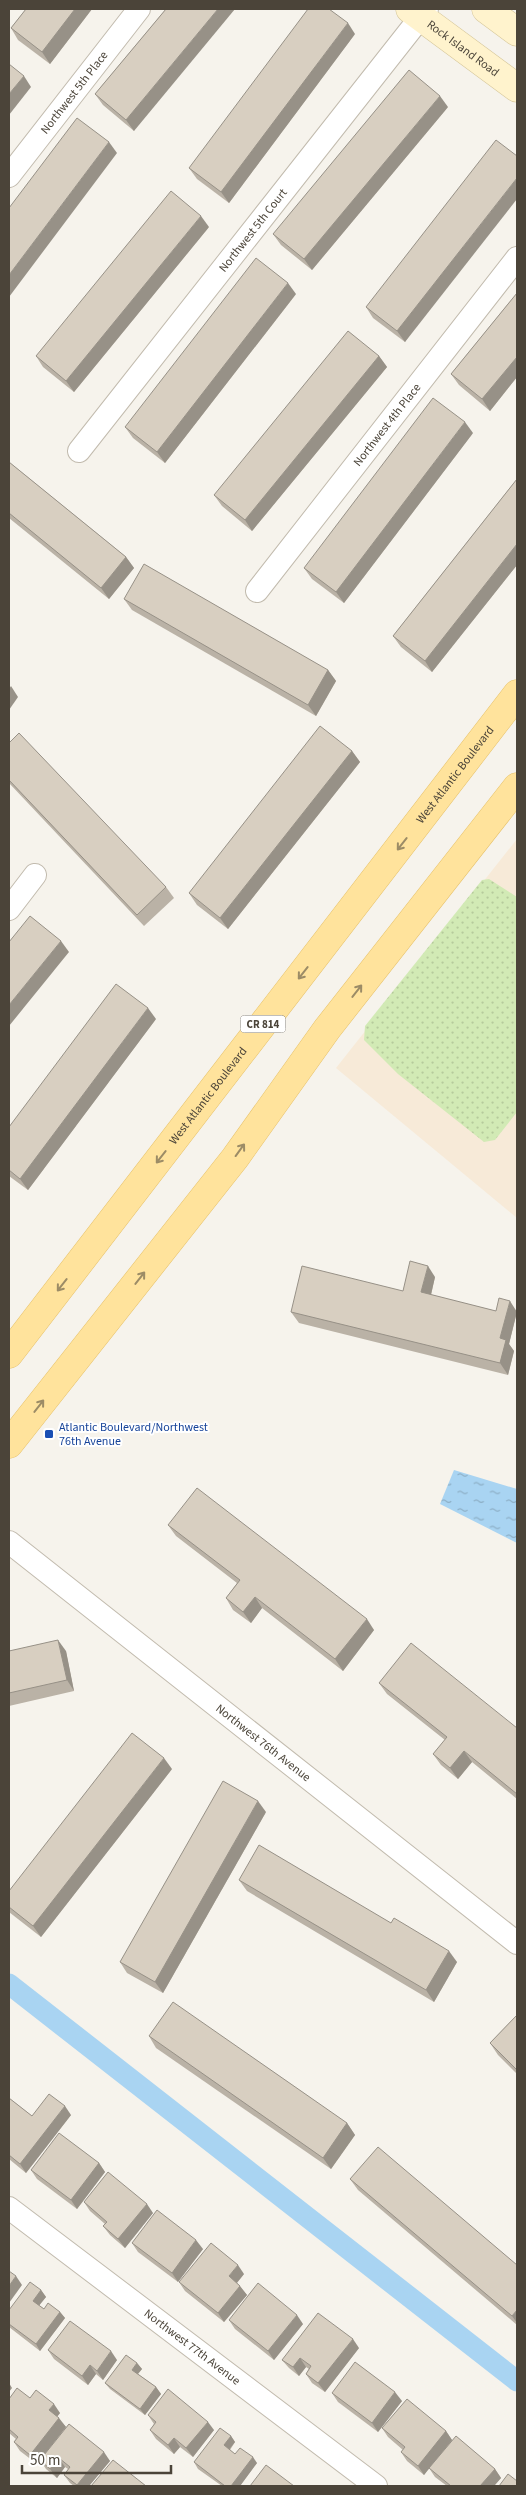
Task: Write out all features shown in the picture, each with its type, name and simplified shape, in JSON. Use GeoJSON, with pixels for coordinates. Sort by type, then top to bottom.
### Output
{"type":"FeatureCollection","features":[{"type":"Feature","properties":{"kind":"main road"},"geometry":{"type":"LineString","coordinates":[[486,9],[517,32]]}},
{"type":"Feature","properties":{"kind":"main road","name":"Rock Island Road"},"geometry":{"type":"LineString","coordinates":[[419,12],[517,88]]}},
{"type":"Feature","properties":{"kind":"main road","name":"West Atlantic Boulevard"},"geometry":{"type":"LineString","coordinates":[[9,1354],[517,694]]}},
{"type":"Feature","properties":{"kind":"main road"},"geometry":{"type":"LineString","coordinates":[[9,1444],[235,1158],[327,1029],[517,788]]}},
{"type":"Feature","properties":{"kind":"street","name":"Northwest 5th Place"},"geometry":{"type":"LineString","coordinates":[[9,176],[138,9]]}},
{"type":"Feature","properties":{"kind":"street","name":"Northwest 5th Court"},"geometry":{"type":"LineString","coordinates":[[79,451],[419,12]]}},
{"type":"Feature","properties":{"kind":"street","name":"Northwest 4th Place"},"geometry":{"type":"LineString","coordinates":[[257,591],[517,258]]}},
{"type":"Feature","properties":{"kind":"street"},"geometry":{"type":"LineString","coordinates":[[9,909],[35,875]]}},
{"type":"Feature","properties":{"kind":"street","name":"Northwest 76th Avenue"},"geometry":{"type":"LineString","coordinates":[[9,1542],[517,1943]]}},
{"type":"Feature","properties":{"kind":"street","name":"Northwest 77th Avenue"},"geometry":{"type":"LineString","coordinates":[[9,2208],[376,2486]]}},
{"type":"Feature","properties":{"kind":"shaded area"},"geometry":{"type":"Polygon","coordinates":[[[517,839],[517,1218],[336,1068],[517,839]]]}},
{"type":"Feature","properties":{"kind":"green space"},"geometry":{"type":"Polygon","coordinates":[[[489,879],[517,897],[517,1112],[495,1140],[484,1142],[398,1074],[364,1040],[365,1026],[482,880],[489,879]]]}},
{"type":"Feature","properties":{"kind":"water"},"geometry":{"type":"Polygon","coordinates":[[[454,1470],[517,1489],[517,1543],[440,1504],[454,1470]]]}},
{"type":"Feature","properties":{"kind":"building"},"geometry":{"type":"Polygon","coordinates":[[[26,9],[75,9],[42,52],[11,28],[26,9]]]}},
{"type":"Feature","properties":{"kind":"building"},"geometry":{"type":"Polygon","coordinates":[[[166,9],[218,9],[126,120],[95,94],[166,9]]]}},
{"type":"Feature","properties":{"kind":"building"},"geometry":{"type":"Polygon","coordinates":[[[308,9],[329,9],[348,23],[221,192],[189,168],[308,9]]]}},
{"type":"Feature","properties":{"kind":"building"},"geometry":{"type":"Polygon","coordinates":[[[9,64],[24,76],[9,94],[9,64]]]}},
{"type":"Feature","properties":{"kind":"building"},"geometry":{"type":"Polygon","coordinates":[[[409,70],[440,96],[304,259],[273,234],[409,70]]]}},
{"type":"Feature","properties":{"kind":"building"},"geometry":{"type":"Polygon","coordinates":[[[77,118],[109,142],[9,275],[9,208],[77,118]]]}},
{"type":"Feature","properties":{"kind":"building"},"geometry":{"type":"Polygon","coordinates":[[[496,140],[517,156],[517,178],[397,331],[366,307],[496,140]]]}},
{"type":"Feature","properties":{"kind":"building"},"geometry":{"type":"Polygon","coordinates":[[[171,191],[201,216],[66,381],[36,356],[171,191]]]}},
{"type":"Feature","properties":{"kind":"building"},"geometry":{"type":"Polygon","coordinates":[[[256,258],[288,283],[157,452],[125,427],[256,258]]]}},
{"type":"Feature","properties":{"kind":"building"},"geometry":{"type":"Polygon","coordinates":[[[517,293],[517,357],[482,399],[451,374],[517,293]]]}},
{"type":"Feature","properties":{"kind":"building"},"geometry":{"type":"Polygon","coordinates":[[[348,331],[379,356],[245,520],[214,495],[348,331]]]}},
{"type":"Feature","properties":{"kind":"building"},"geometry":{"type":"Polygon","coordinates":[[[433,398],[465,422],[336,592],[304,568],[433,398]]]}},
{"type":"Feature","properties":{"kind":"building"},"geometry":{"type":"Polygon","coordinates":[[[9,462],[126,557],[101,588],[9,513],[9,462]]]}},
{"type":"Feature","properties":{"kind":"building"},"geometry":{"type":"Polygon","coordinates":[[[517,479],[517,544],[425,661],[393,636],[517,479]]]}},
{"type":"Feature","properties":{"kind":"building"},"geometry":{"type":"Polygon","coordinates":[[[144,564],[328,670],[308,705],[124,599],[144,564]]]}},
{"type":"Feature","properties":{"kind":"building"},"geometry":{"type":"Polygon","coordinates":[[[320,726],[352,751],[220,918],[189,893],[320,726]]]}},
{"type":"Feature","properties":{"kind":"building"},"geometry":{"type":"Polygon","coordinates":[[[19,733],[166,887],[137,915],[9,780],[9,743],[19,733]]]}},
{"type":"Feature","properties":{"kind":"building"},"geometry":{"type":"Polygon","coordinates":[[[30,916],[61,941],[9,1005],[9,942],[30,916]]]}},
{"type":"Feature","properties":{"kind":"building"},"geometry":{"type":"Polygon","coordinates":[[[116,984],[148,1008],[20,1179],[9,1170],[9,1127],[116,984]]]}},
{"type":"Feature","properties":{"kind":"building"},"geometry":{"type":"Polygon","coordinates":[[[410,1261],[428,1266],[421,1292],[496,1311],[499,1298],[510,1301],[500,1338],[506,1340],[500,1363],[291,1312],[302,1266],[403,1291],[410,1261]]]}},
{"type":"Feature","properties":{"kind":"building"},"geometry":{"type":"Polygon","coordinates":[[[197,1488],[367,1619],[335,1659],[255,1597],[243,1612],[226,1598],[240,1580],[168,1525],[197,1488]]]}},
{"type":"Feature","properties":{"kind":"building"},"geometry":{"type":"Polygon","coordinates":[[[58,1640],[67,1680],[9,1693],[9,1651],[58,1640]]]}},
{"type":"Feature","properties":{"kind":"building"},"geometry":{"type":"Polygon","coordinates":[[[411,1643],[517,1728],[517,1794],[464,1751],[450,1768],[433,1754],[447,1737],[379,1683],[411,1643]]]}},
{"type":"Feature","properties":{"kind":"building"},"geometry":{"type":"Polygon","coordinates":[[[132,1733],[164,1758],[33,1926],[9,1907],[9,1891],[132,1733]]]}},
{"type":"Feature","properties":{"kind":"building"},"geometry":{"type":"Polygon","coordinates":[[[223,1781],[258,1801],[155,1982],[120,1962],[223,1781]]]}},
{"type":"Feature","properties":{"kind":"building"},"geometry":{"type":"Polygon","coordinates":[[[259,1845],[391,1923],[394,1918],[449,1951],[426,1990],[239,1880],[259,1845]]]}},
{"type":"Feature","properties":{"kind":"building"},"geometry":{"type":"Polygon","coordinates":[[[173,2002],[347,2123],[323,2158],[149,2036],[173,2002]]]}},
{"type":"Feature","properties":{"kind":"building"},"geometry":{"type":"Polygon","coordinates":[[[517,2015],[517,2070],[490,2043],[517,2015]]]}},
{"type":"Feature","properties":{"kind":"building"},"geometry":{"type":"Polygon","coordinates":[[[49,2094],[65,2106],[20,2164],[9,2155],[9,2098],[32,2116],[49,2094]]]}},
{"type":"Feature","properties":{"kind":"building"},"geometry":{"type":"Polygon","coordinates":[[[59,2133],[99,2163],[71,2200],[31,2170],[59,2133]]]}},
{"type":"Feature","properties":{"kind":"building"},"geometry":{"type":"Polygon","coordinates":[[[378,2147],[517,2265],[517,2310],[512,2316],[350,2179],[378,2147]]]}},
{"type":"Feature","properties":{"kind":"building"},"geometry":{"type":"Polygon","coordinates":[[[108,2172],[147,2204],[118,2239],[103,2226],[107,2222],[84,2202],[108,2172]]]}},
{"type":"Feature","properties":{"kind":"building"},"geometry":{"type":"Polygon","coordinates":[[[157,2210],[196,2240],[172,2273],[132,2243],[157,2210]]]}},
{"type":"Feature","properties":{"kind":"building"},"geometry":{"type":"Polygon","coordinates":[[[211,2243],[238,2265],[229,2276],[240,2286],[218,2313],[179,2282],[211,2243]]]}},
{"type":"Feature","properties":{"kind":"building"},"geometry":{"type":"Polygon","coordinates":[[[9,2271],[16,2276],[9,2286],[9,2271]]]}},
{"type":"Feature","properties":{"kind":"building"},"geometry":{"type":"Polygon","coordinates":[[[30,2282],[41,2290],[33,2301],[44,2309],[48,2303],[60,2312],[36,2344],[9,2324],[9,2310],[30,2282]]]}},
{"type":"Feature","properties":{"kind":"building"},"geometry":{"type":"Polygon","coordinates":[[[258,2283],[297,2315],[268,2351],[229,2320],[258,2283]]]}},
{"type":"Feature","properties":{"kind":"building"},"geometry":{"type":"Polygon","coordinates":[[[318,2313],[353,2339],[318,2383],[306,2374],[311,2366],[300,2358],[293,2367],[282,2360],[318,2313]]]}},
{"type":"Feature","properties":{"kind":"building"},"geometry":{"type":"Polygon","coordinates":[[[70,2321],[111,2351],[97,2371],[90,2365],[82,2376],[48,2350],[70,2321]]]}},
{"type":"Feature","properties":{"kind":"building"},"geometry":{"type":"Polygon","coordinates":[[[126,2355],[137,2363],[132,2370],[156,2387],[140,2409],[105,2383],[126,2355]]]}},
{"type":"Feature","properties":{"kind":"building"},"geometry":{"type":"Polygon","coordinates":[[[355,2362],[395,2392],[372,2423],[332,2393],[355,2362]]]}},
{"type":"Feature","properties":{"kind":"building"},"geometry":{"type":"Polygon","coordinates":[[[17,2388],[30,2398],[36,2390],[54,2404],[49,2410],[59,2418],[30,2455],[14,2442],[18,2437],[9,2429],[9,2399],[17,2388]]]}},
{"type":"Feature","properties":{"kind":"building"},"geometry":{"type":"Polygon","coordinates":[[[168,2389],[208,2422],[186,2448],[174,2438],[168,2445],[150,2430],[156,2422],[148,2415],[168,2389]]]}},
{"type":"Feature","properties":{"kind":"building"},"geometry":{"type":"Polygon","coordinates":[[[407,2399],[446,2431],[418,2466],[401,2452],[405,2447],[382,2428],[407,2399]]]}},
{"type":"Feature","properties":{"kind":"building"},"geometry":{"type":"Polygon","coordinates":[[[69,2424],[104,2452],[77,2485],[64,2475],[70,2467],[59,2458],[50,2469],[40,2460],[69,2424]]]}},
{"type":"Feature","properties":{"kind":"building"},"geometry":{"type":"Polygon","coordinates":[[[220,2428],[231,2436],[224,2445],[235,2454],[240,2448],[253,2457],[231,2486],[225,2486],[194,2462],[220,2428]]]}},
{"type":"Feature","properties":{"kind":"building"},"geometry":{"type":"Polygon","coordinates":[[[456,2436],[495,2469],[480,2486],[451,2486],[429,2468],[456,2436]]]}},
{"type":"Feature","properties":{"kind":"building"},"geometry":{"type":"Polygon","coordinates":[[[113,2460],[146,2486],[91,2486],[113,2460]]]}},
{"type":"Feature","properties":{"kind":"building"},"geometry":{"type":"Polygon","coordinates":[[[266,2465],[294,2486],[250,2486],[266,2465]]]}},
{"type":"Feature","properties":{"kind":"building"},"geometry":{"type":"Polygon","coordinates":[[[508,2474],[517,2481],[517,2486],[499,2486],[508,2474]]]}},
{"type":"Feature","properties":{"kind":"waterway"},"geometry":{"type":"LineString","coordinates":[[9,1984],[517,2381]]}},
{"type":"Feature","properties":{"kind":"place","name":"Atlantic Boulevard/Northwest 76th Avenue"},"geometry":{"type":"Point","coordinates":[49,1434]}}]}
